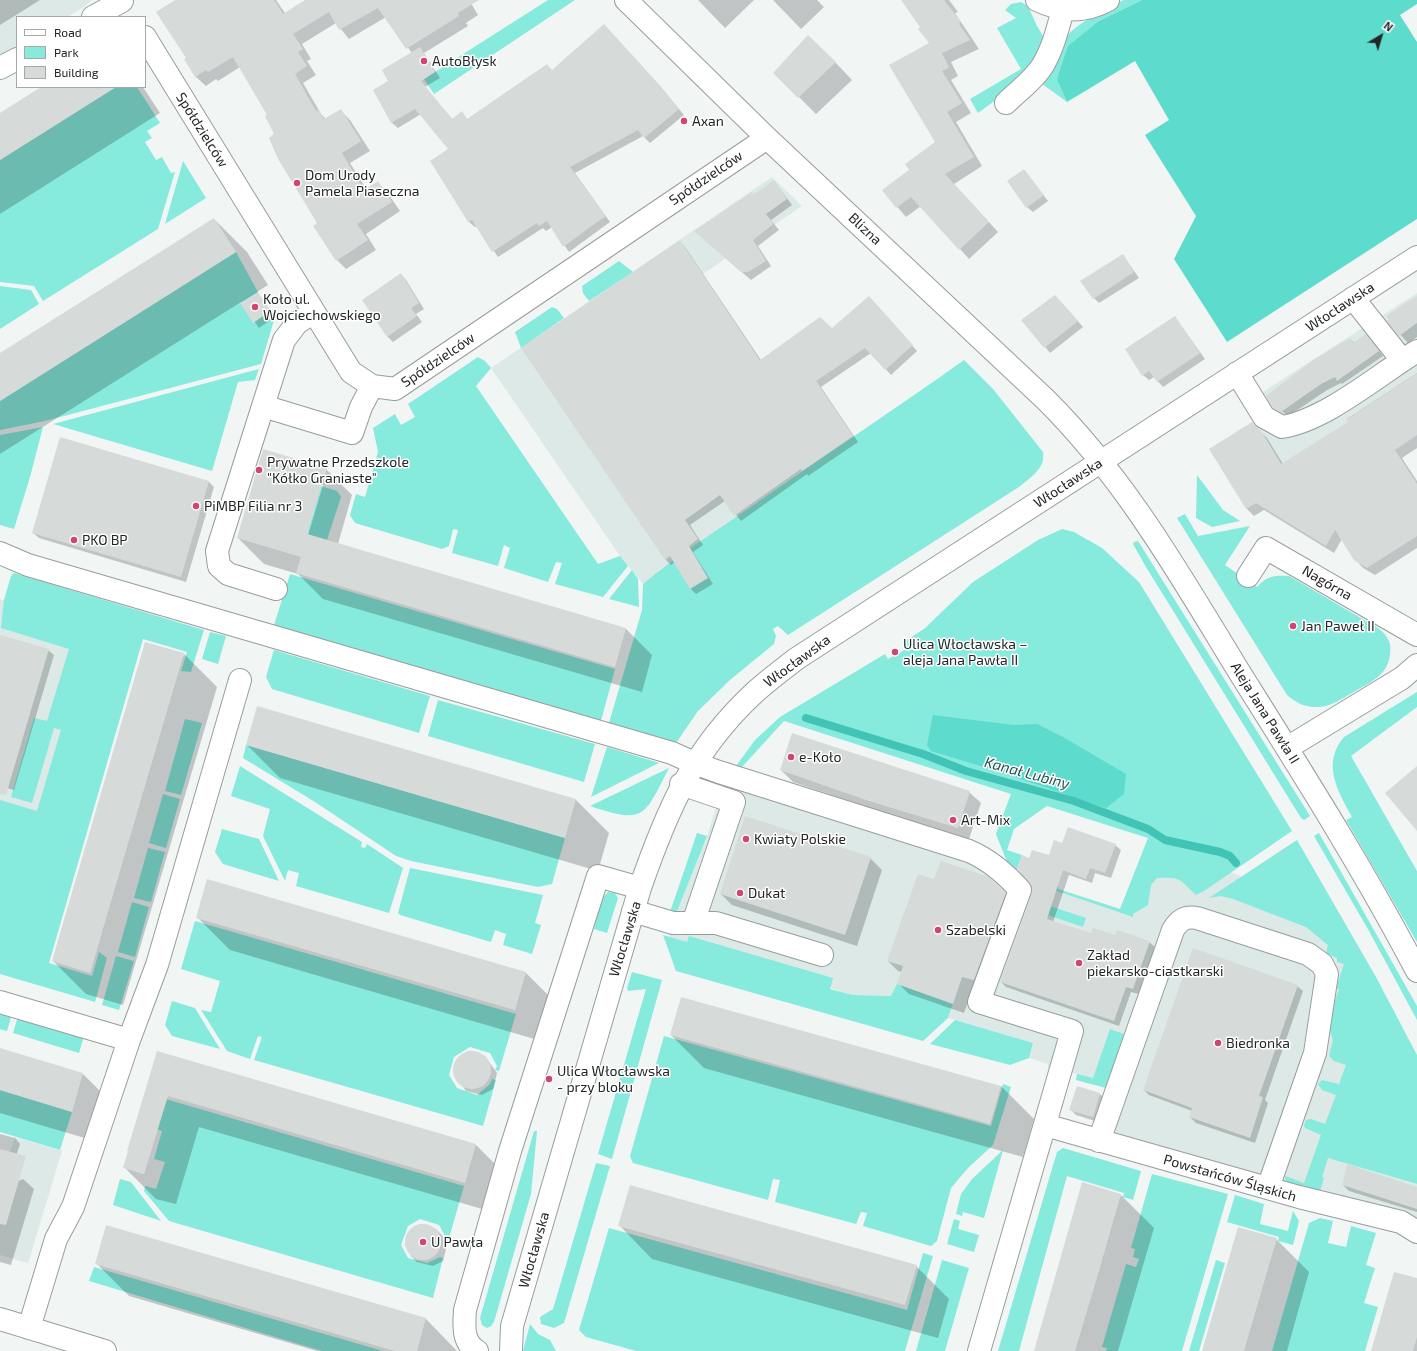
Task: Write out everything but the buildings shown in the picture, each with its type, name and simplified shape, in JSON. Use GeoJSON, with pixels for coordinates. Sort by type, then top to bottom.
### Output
{"type":"FeatureCollection","features":[{"type":"Feature","properties":{"kind":"street"},"geometry":{"type":"LineString","coordinates":[[95,16],[122,0],[131,16]]}},
{"type":"Feature","properties":{"kind":"street","name":"Blizna"},"geometry":{"type":"LineString","coordinates":[[626,0],[767,138],[1045,400],[1081,436],[1101,461]]}},
{"type":"Feature","properties":{"kind":"street"},"geometry":{"type":"LineString","coordinates":[[1037,0],[1063,9],[1082,10],[1097,6],[1108,0]]}},
{"type":"Feature","properties":{"kind":"street"},"geometry":{"type":"LineString","coordinates":[[1006,103],[1027,84],[1042,66],[1053,45],[1063,9]]}},
{"type":"Feature","properties":{"kind":"street","name":"Spółdzielców"},"geometry":{"type":"LineString","coordinates":[[146,40],[351,372],[372,386],[395,389],[767,138]]}},
{"type":"Feature","properties":{"kind":"street"},"geometry":{"type":"LineString","coordinates":[[0,68],[16,60]]}},
{"type":"Feature","properties":{"kind":"street","name":"Włocławska"},"geometry":{"type":"LineString","coordinates":[[511,1351],[512,1326],[640,888],[666,817],[681,784],[694,763],[736,710],[754,692],[796,659],[1417,257]]}},
{"type":"Feature","properties":{"kind":"street"},"geometry":{"type":"LineString","coordinates":[[1237,373],[1264,417],[1282,427],[1299,424],[1323,412],[1409,355],[1353,298]]}},
{"type":"Feature","properties":{"kind":"street"},"geometry":{"type":"LineString","coordinates":[[276,588],[228,574],[219,566],[217,552],[284,340],[297,323],[314,312]]}},
{"type":"Feature","properties":{"kind":"street"},"geometry":{"type":"LineString","coordinates":[[263,406],[352,433],[361,407],[372,386]]}},
{"type":"Feature","properties":{"kind":"street","name":"Aleja Jana Pawła II"},"geometry":{"type":"LineString","coordinates":[[1101,461],[1156,537],[1287,748],[1417,971]]}},
{"type":"Feature","properties":{"kind":"street","name":"Nagórna"},"geometry":{"type":"LineString","coordinates":[[1248,576],[1266,548],[1417,635]]}},
{"type":"Feature","properties":{"kind":"street"},"geometry":{"type":"LineString","coordinates":[[0,553],[28,565],[672,753],[694,763],[969,851],[980,856],[1004,872],[1020,890],[980,1002],[1072,1031],[979,1351]]}},
{"type":"Feature","properties":{"kind":"street"},"geometry":{"type":"LineString","coordinates":[[1287,748],[1402,678],[1417,665]]}},
{"type":"Feature","properties":{"kind":"street"},"geometry":{"type":"LineString","coordinates":[[29,1328],[56,1239],[73,1207],[157,965],[240,680]]}},
{"type":"Feature","properties":{"kind":"street"},"geometry":{"type":"LineString","coordinates":[[681,784],[734,802],[693,923]]}},
{"type":"Feature","properties":{"kind":"street"},"geometry":{"type":"LineString","coordinates":[[477,1351],[473,1349],[464,1336],[465,1310],[510,1151],[598,876],[640,888]]}},
{"type":"Feature","properties":{"kind":"street"},"geometry":{"type":"LineString","coordinates":[[633,911],[673,923],[716,923],[822,955]]}},
{"type":"Feature","properties":{"kind":"street"},"geometry":{"type":"LineString","coordinates":[[1099,1140],[1173,930],[1180,921],[1186,918],[1197,918],[1308,954],[1322,964],[1327,974],[1315,1053],[1268,1188]]}},
{"type":"Feature","properties":{"kind":"street"},"geometry":{"type":"LineString","coordinates":[[0,1002],[130,1040]]}},
{"type":"Feature","properties":{"kind":"street","name":"Powstańców Śląskich"},"geometry":{"type":"LineString","coordinates":[[1044,1125],[1268,1188],[1401,1222],[1416,1232]]}},
{"type":"Feature","properties":{"kind":"street"},"geometry":{"type":"LineString","coordinates":[[0,1319],[105,1351]]}},
{"type":"Feature","properties":{"kind":"street","name":"Włocławska"},"geometry":{"type":"LineString","coordinates":[[495,1351],[512,1326]]}},
{"type":"Feature","properties":{"kind":"shaded area"},"geometry":{"type":"Polygon","coordinates":[[[0,0],[92,0],[84,7],[69,16],[16,16],[16,47],[0,56],[0,0]]]}},
{"type":"Feature","properties":{"kind":"shaded area"},"geometry":{"type":"Polygon","coordinates":[[[1142,0],[1417,0],[1417,4],[1400,15],[1417,42],[1417,219],[1227,342],[1174,259],[1196,216],[1145,135],[1169,120],[1135,61],[1067,102],[1057,79],[1068,46],[1099,21],[1142,0]]]}},
{"type":"Feature","properties":{"kind":"shaded area"},"geometry":{"type":"Polygon","coordinates":[[[772,177],[802,206],[703,274],[824,455],[665,566],[643,584],[620,556],[491,368],[772,177]]]}},
{"type":"Feature","properties":{"kind":"shaded area"},"geometry":{"type":"Polygon","coordinates":[[[1417,293],[1417,401],[1292,480],[1244,404],[1417,293]]]}},
{"type":"Feature","properties":{"kind":"shaded area"},"geometry":{"type":"Polygon","coordinates":[[[0,599],[103,629],[0,974],[0,599]]]}},
{"type":"Feature","properties":{"kind":"shaded area"},"geometry":{"type":"Polygon","coordinates":[[[933,715],[1014,725],[1037,724],[1063,737],[1126,774],[1124,794],[1106,808],[1000,772],[931,751],[927,745],[933,715]]]}},
{"type":"Feature","properties":{"kind":"shaded area"},"geometry":{"type":"Polygon","coordinates":[[[725,780],[1058,886],[1058,889],[1120,909],[1149,837],[1247,879],[1291,900],[1357,976],[1365,1169],[1417,1184],[1417,1221],[1087,1130],[1093,1124],[1106,1088],[1076,1080],[1077,1074],[1048,1068],[1048,1064],[1029,1058],[1033,1043],[948,1018],[953,1004],[891,996],[853,995],[668,940],[676,914],[707,836],[725,780]]]}},
{"type":"Feature","properties":{"kind":"shaded area"},"geometry":{"type":"Polygon","coordinates":[[[15,1137],[62,1151],[28,1263],[0,1255],[0,1208],[10,1152],[15,1137]]]}},
{"type":"Feature","properties":{"kind":"green space"},"geometry":{"type":"Polygon","coordinates":[[[548,0],[575,0],[434,94],[424,79],[548,0]]]}},
{"type":"Feature","properties":{"kind":"green space"},"geometry":{"type":"Polygon","coordinates":[[[1124,0],[1142,0],[1099,21],[1057,78],[1067,102],[1038,81],[1057,48],[1073,30],[1089,18],[1124,0]]]}},
{"type":"Feature","properties":{"kind":"green space"},"geometry":{"type":"Polygon","coordinates":[[[1021,2],[1028,6],[1046,41],[1043,54],[1012,88],[978,113],[970,99],[1021,69],[997,28],[1016,18],[1005,10],[1011,4],[1021,2]]]}},
{"type":"Feature","properties":{"kind":"green space"},"geometry":{"type":"Polygon","coordinates":[[[114,88],[138,88],[160,123],[147,131],[152,138],[145,142],[156,160],[162,157],[171,173],[175,172],[158,229],[43,301],[34,286],[0,282],[0,160],[114,88]]]}},
{"type":"Feature","properties":{"kind":"green space"},"geometry":{"type":"Polygon","coordinates":[[[183,161],[206,198],[165,224],[183,161]]]}},
{"type":"Feature","properties":{"kind":"green space"},"geometry":{"type":"Polygon","coordinates":[[[236,252],[258,292],[253,323],[270,311],[275,317],[261,364],[45,421],[0,430],[0,401],[236,252]]]}},
{"type":"Feature","properties":{"kind":"green space"},"geometry":{"type":"Polygon","coordinates":[[[619,261],[633,272],[589,301],[583,293],[582,286],[619,261]]]}},
{"type":"Feature","properties":{"kind":"green space"},"geometry":{"type":"Polygon","coordinates":[[[0,286],[31,290],[39,304],[0,329],[0,286]]]}},
{"type":"Feature","properties":{"kind":"green space"},"geometry":{"type":"Polygon","coordinates":[[[552,307],[557,309],[564,318],[521,348],[515,332],[552,307]]]}},
{"type":"Feature","properties":{"kind":"green space"},"geometry":{"type":"Polygon","coordinates":[[[478,357],[485,361],[491,368],[476,386],[598,564],[620,556],[628,566],[603,597],[555,584],[562,563],[556,562],[548,582],[504,568],[510,548],[504,545],[498,566],[452,553],[458,530],[453,529],[449,546],[442,549],[355,523],[350,515],[356,494],[365,497],[378,452],[373,428],[395,414],[401,425],[415,417],[408,404],[478,357]]]}},
{"type":"Feature","properties":{"kind":"green space"},"geometry":{"type":"Polygon","coordinates":[[[964,360],[993,389],[1043,452],[1040,468],[1019,487],[788,635],[778,626],[773,629],[776,636],[774,644],[730,680],[698,711],[676,743],[609,723],[642,610],[643,584],[695,545],[964,360]]]}},
{"type":"Feature","properties":{"kind":"green space"},"geometry":{"type":"Polygon","coordinates":[[[259,369],[255,380],[238,382],[212,471],[53,424],[259,369]]]}},
{"type":"Feature","properties":{"kind":"green space"},"geometry":{"type":"Polygon","coordinates":[[[43,427],[14,529],[0,525],[0,435],[43,427]]]}},
{"type":"Feature","properties":{"kind":"green space"},"geometry":{"type":"Polygon","coordinates":[[[1197,475],[1223,510],[1240,521],[1212,527],[1196,518],[1197,475]]]}},
{"type":"Feature","properties":{"kind":"green space"},"geometry":{"type":"Polygon","coordinates":[[[321,486],[337,491],[341,497],[327,540],[307,534],[321,486]]]}},
{"type":"Feature","properties":{"kind":"green space"},"geometry":{"type":"Polygon","coordinates":[[[1185,514],[1198,536],[1250,526],[1225,565],[1257,587],[1267,578],[1289,576],[1378,628],[1386,636],[1390,646],[1390,654],[1386,668],[1377,678],[1365,686],[1330,705],[1320,707],[1307,706],[1290,698],[1177,518],[1185,514]]]}},
{"type":"Feature","properties":{"kind":"green space"},"geometry":{"type":"Polygon","coordinates":[[[1062,529],[1074,532],[1102,548],[1139,582],[1292,831],[1196,895],[1180,880],[1171,878],[1157,878],[1151,885],[1148,905],[1133,914],[1133,917],[1016,877],[1005,857],[996,834],[1011,794],[784,721],[742,767],[736,766],[755,740],[780,717],[885,654],[888,659],[906,649],[902,643],[924,629],[973,582],[1038,540],[1062,529]],[[1047,806],[1014,829],[1007,850],[1022,855],[1016,872],[1058,886],[1058,889],[1120,909],[1148,838],[1047,806]]]}},
{"type":"Feature","properties":{"kind":"green space"},"geometry":{"type":"Polygon","coordinates":[[[1138,541],[1310,816],[1304,820],[1301,818],[1146,567],[1133,544],[1134,542],[1138,541]]]}},
{"type":"Feature","properties":{"kind":"green space"},"geometry":{"type":"Polygon","coordinates":[[[632,570],[638,579],[639,607],[609,599],[632,570]]]}},
{"type":"Feature","properties":{"kind":"green space"},"geometry":{"type":"Polygon","coordinates":[[[14,573],[204,630],[191,672],[181,671],[187,652],[143,639],[49,963],[92,976],[99,952],[107,958],[95,1002],[0,974],[0,800],[37,811],[61,730],[54,728],[32,803],[11,797],[34,718],[47,721],[69,649],[1,628],[4,600],[11,576],[14,573]]]}},
{"type":"Feature","properties":{"kind":"green space"},"geometry":{"type":"Polygon","coordinates":[[[290,574],[615,669],[601,721],[274,625],[290,574]]]}},
{"type":"Feature","properties":{"kind":"green space"},"geometry":{"type":"Polygon","coordinates":[[[210,632],[226,636],[218,664],[202,659],[210,632]]]}},
{"type":"Feature","properties":{"kind":"green space"},"geometry":{"type":"Polygon","coordinates":[[[274,650],[430,696],[419,733],[272,689],[266,677],[274,650]]]}},
{"type":"Feature","properties":{"kind":"green space"},"geometry":{"type":"Polygon","coordinates":[[[1417,692],[1417,707],[1351,756],[1417,871],[1417,942],[1346,820],[1352,817],[1337,788],[1333,767],[1337,747],[1344,737],[1417,692]]]}},
{"type":"Feature","properties":{"kind":"green space"},"geometry":{"type":"Polygon","coordinates":[[[438,700],[595,744],[584,782],[428,736],[438,700]]]}},
{"type":"Feature","properties":{"kind":"green space"},"geometry":{"type":"Polygon","coordinates":[[[185,719],[202,723],[181,795],[165,791],[185,719]]]}},
{"type":"Feature","properties":{"kind":"green space"},"geometry":{"type":"Polygon","coordinates":[[[246,745],[565,838],[552,884],[538,887],[411,861],[396,856],[315,802],[243,758],[246,745]]]}},
{"type":"Feature","properties":{"kind":"green space"},"geometry":{"type":"Polygon","coordinates":[[[607,747],[659,763],[591,797],[607,747]]]}},
{"type":"Feature","properties":{"kind":"green space"},"geometry":{"type":"Polygon","coordinates":[[[240,766],[362,842],[361,847],[365,848],[367,844],[403,868],[389,913],[296,886],[299,873],[288,870],[285,881],[263,836],[270,809],[231,796],[240,766]]]}},
{"type":"Feature","properties":{"kind":"green space"},"geometry":{"type":"Polygon","coordinates":[[[669,768],[654,797],[648,806],[641,812],[633,815],[622,815],[590,806],[669,768]]]}},
{"type":"Feature","properties":{"kind":"green space"},"geometry":{"type":"Polygon","coordinates":[[[163,794],[180,799],[166,848],[149,843],[163,794]]]}},
{"type":"Feature","properties":{"kind":"green space"},"geometry":{"type":"Polygon","coordinates":[[[222,829],[259,839],[279,881],[223,864],[215,852],[222,829]]]}},
{"type":"Feature","properties":{"kind":"green space"},"geometry":{"type":"Polygon","coordinates":[[[697,833],[707,836],[676,914],[670,912],[697,833]]]}},
{"type":"Feature","properties":{"kind":"green space"},"geometry":{"type":"Polygon","coordinates":[[[1319,833],[1417,1006],[1417,1020],[1369,931],[1314,836],[1319,833]]]}},
{"type":"Feature","properties":{"kind":"green space"},"geometry":{"type":"Polygon","coordinates":[[[1297,840],[1376,977],[1417,1055],[1417,1184],[1328,1158],[1322,1177],[1324,1178],[1319,1194],[1286,1183],[1285,1176],[1304,1183],[1321,1135],[1305,1128],[1304,1125],[1306,1120],[1311,1119],[1325,1124],[1336,1095],[1322,1090],[1318,1084],[1322,1080],[1339,1084],[1346,1065],[1334,1061],[1329,1056],[1333,1040],[1327,1023],[1339,989],[1336,988],[1344,964],[1337,962],[1337,958],[1326,953],[1328,945],[1306,927],[1233,899],[1221,896],[1209,898],[1297,840]]]}},
{"type":"Feature","properties":{"kind":"green space"},"geometry":{"type":"Polygon","coordinates":[[[148,848],[165,852],[151,902],[134,898],[148,848]]]}},
{"type":"Feature","properties":{"kind":"green space"},"geometry":{"type":"Polygon","coordinates":[[[410,868],[543,895],[535,923],[541,925],[532,954],[503,945],[506,934],[495,930],[491,942],[400,915],[398,913],[410,868]]]}},
{"type":"Feature","properties":{"kind":"green space"},"geometry":{"type":"Polygon","coordinates":[[[608,892],[615,893],[618,898],[607,933],[594,929],[602,898],[608,892]]]}},
{"type":"Feature","properties":{"kind":"green space"},"geometry":{"type":"Polygon","coordinates":[[[132,902],[149,907],[135,957],[118,952],[132,902]]]}},
{"type":"Feature","properties":{"kind":"green space"},"geometry":{"type":"Polygon","coordinates":[[[1041,903],[1086,918],[1083,927],[1030,909],[1041,903]]]}},
{"type":"Feature","properties":{"kind":"green space"},"geometry":{"type":"Polygon","coordinates":[[[195,921],[516,1014],[499,1071],[495,1070],[497,1066],[490,1053],[470,1047],[454,1057],[449,1075],[457,1088],[477,1095],[490,1084],[492,1079],[496,1080],[483,1126],[254,1060],[262,1037],[258,1036],[250,1059],[227,1051],[201,1010],[211,1012],[220,981],[181,969],[195,921]]]}},
{"type":"Feature","properties":{"kind":"green space"},"geometry":{"type":"Polygon","coordinates":[[[663,935],[687,942],[689,936],[833,978],[830,989],[853,995],[891,996],[897,984],[953,1004],[948,1018],[923,1041],[676,971],[663,935]]]}},
{"type":"Feature","properties":{"kind":"green space"},"geometry":{"type":"Polygon","coordinates":[[[116,956],[134,961],[119,1010],[102,1005],[116,956]]]}},
{"type":"Feature","properties":{"kind":"green space"},"geometry":{"type":"Polygon","coordinates":[[[632,972],[662,980],[612,1159],[598,1154],[646,989],[628,991],[627,988],[632,972]]]}},
{"type":"Feature","properties":{"kind":"green space"},"geometry":{"type":"Polygon","coordinates":[[[172,1001],[195,1008],[220,1049],[172,1036],[165,1025],[172,1001]]]}},
{"type":"Feature","properties":{"kind":"green space"},"geometry":{"type":"Polygon","coordinates":[[[0,1011],[12,1014],[7,1031],[0,1029],[0,1011]]]}},
{"type":"Feature","properties":{"kind":"green space"},"geometry":{"type":"Polygon","coordinates":[[[18,1016],[84,1036],[79,1053],[13,1033],[18,1016]]]}},
{"type":"Feature","properties":{"kind":"green space"},"geometry":{"type":"Polygon","coordinates":[[[955,1020],[1033,1043],[1029,1058],[1010,1065],[930,1044],[955,1020]]]}},
{"type":"Feature","properties":{"kind":"green space"},"geometry":{"type":"Polygon","coordinates":[[[1110,1029],[1124,1034],[1106,1088],[1076,1080],[1077,1074],[1093,1078],[1110,1029]]]}},
{"type":"Feature","properties":{"kind":"green space"},"geometry":{"type":"Polygon","coordinates":[[[664,1036],[991,1126],[1003,1084],[1011,1087],[993,1145],[968,1168],[951,1188],[937,1241],[931,1246],[863,1226],[867,1213],[861,1212],[856,1224],[775,1202],[780,1180],[773,1179],[768,1200],[633,1163],[630,1156],[664,1036]]]}},
{"type":"Feature","properties":{"kind":"green space"},"geometry":{"type":"Polygon","coordinates":[[[0,1090],[72,1112],[60,1150],[0,1132],[0,1090]]]}},
{"type":"Feature","properties":{"kind":"green space"},"geometry":{"type":"Polygon","coordinates":[[[145,1093],[464,1186],[447,1245],[444,1245],[446,1238],[439,1225],[420,1219],[408,1226],[401,1245],[408,1258],[427,1263],[440,1257],[443,1258],[433,1298],[169,1221],[144,1191],[145,1186],[156,1189],[165,1162],[154,1159],[162,1131],[137,1123],[145,1093]]]}},
{"type":"Feature","properties":{"kind":"green space"},"geometry":{"type":"Polygon","coordinates":[[[534,1131],[537,1131],[531,1194],[494,1322],[487,1328],[482,1325],[480,1318],[534,1131]]]}},
{"type":"Feature","properties":{"kind":"green space"},"geometry":{"type":"Polygon","coordinates":[[[1063,1148],[1141,1171],[1133,1200],[1123,1197],[1124,1193],[1067,1176],[1019,1351],[998,1351],[1057,1152],[1063,1148]]]}},
{"type":"Feature","properties":{"kind":"green space"},"geometry":{"type":"Polygon","coordinates":[[[1003,1150],[984,1218],[963,1212],[962,1216],[956,1214],[961,1194],[972,1179],[1003,1150]]]}},
{"type":"Feature","properties":{"kind":"green space"},"geometry":{"type":"Polygon","coordinates":[[[596,1163],[610,1166],[564,1323],[554,1328],[541,1324],[540,1317],[553,1309],[596,1163]]]}},
{"type":"Feature","properties":{"kind":"green space"},"geometry":{"type":"Polygon","coordinates":[[[1152,1174],[1228,1194],[1182,1351],[1106,1351],[1107,1348],[1102,1347],[1126,1264],[1136,1267],[1139,1259],[1133,1257],[1135,1249],[1131,1248],[1152,1174]]]}},
{"type":"Feature","properties":{"kind":"green space"},"geometry":{"type":"Polygon","coordinates":[[[120,1179],[131,1182],[161,1221],[113,1205],[120,1179]]]}},
{"type":"Feature","properties":{"kind":"green space"},"geometry":{"type":"Polygon","coordinates":[[[1235,1195],[1264,1204],[1260,1224],[1288,1231],[1293,1211],[1299,1221],[1293,1245],[1278,1241],[1279,1237],[1227,1222],[1235,1195]]]}},
{"type":"Feature","properties":{"kind":"green space"},"geometry":{"type":"Polygon","coordinates":[[[1320,1218],[1333,1221],[1328,1243],[1346,1247],[1351,1226],[1376,1233],[1366,1265],[1375,1268],[1364,1303],[1378,1307],[1365,1351],[1272,1351],[1309,1223],[1320,1218]]]}},
{"type":"Feature","properties":{"kind":"green space"},"geometry":{"type":"Polygon","coordinates":[[[954,1219],[960,1221],[958,1229],[979,1235],[974,1252],[947,1244],[954,1219]]]}},
{"type":"Feature","properties":{"kind":"green space"},"geometry":{"type":"Polygon","coordinates":[[[609,1228],[907,1310],[923,1253],[933,1256],[905,1351],[636,1351],[586,1337],[579,1330],[609,1228]]]}},
{"type":"Feature","properties":{"kind":"green space"},"geometry":{"type":"Polygon","coordinates":[[[942,1260],[969,1268],[945,1351],[916,1351],[942,1260]]]}},
{"type":"Feature","properties":{"kind":"green space"},"geometry":{"type":"Polygon","coordinates":[[[1216,1260],[1225,1263],[1199,1351],[1189,1351],[1216,1260]]]}},
{"type":"Feature","properties":{"kind":"green space"},"geometry":{"type":"Polygon","coordinates":[[[94,1267],[383,1351],[322,1351],[89,1281],[94,1267]]]}},
{"type":"Feature","properties":{"kind":"green space"},"geometry":{"type":"Polygon","coordinates":[[[530,1324],[538,1334],[550,1340],[556,1351],[523,1351],[530,1324]]]}},
{"type":"Feature","properties":{"kind":"waterway","name":"Kanał Lubiny"},"geometry":{"type":"LineString","coordinates":[[806,718],[923,754],[966,771],[1074,801],[1148,829],[1165,840],[1220,852],[1230,856],[1236,863]]}},
{"type":"Feature","properties":{"kind":"place","name":"AutoBłysk"},"geometry":{"type":"Point","coordinates":[424,61]}},
{"type":"Feature","properties":{"kind":"place","name":"Axan"},"geometry":{"type":"Point","coordinates":[684,121]}},
{"type":"Feature","properties":{"kind":"place","name":"Dom Urody Pamela Piaseczna"},"geometry":{"type":"Point","coordinates":[297,183]}},
{"type":"Feature","properties":{"kind":"place","name":"Koło ul. Wojciechowskiego"},"geometry":{"type":"Point","coordinates":[255,307]}},
{"type":"Feature","properties":{"kind":"place","name":"Prywatne Przedszkole \"Kółko Graniaste\""},"geometry":{"type":"Point","coordinates":[259,470]}},
{"type":"Feature","properties":{"kind":"place","name":"PiMBP Filia nr 3"},"geometry":{"type":"Point","coordinates":[196,506]}},
{"type":"Feature","properties":{"kind":"place","name":"PKO BP"},"geometry":{"type":"Point","coordinates":[74,540]}},
{"type":"Feature","properties":{"kind":"place","name":"Jan Paweł II"},"geometry":{"type":"Point","coordinates":[1293,626]}},
{"type":"Feature","properties":{"kind":"place","name":"Ulica Włocławska – aleja Jana Pawła II"},"geometry":{"type":"Point","coordinates":[895,652]}},
{"type":"Feature","properties":{"kind":"place","name":"e-Koło"},"geometry":{"type":"Point","coordinates":[791,757]}},
{"type":"Feature","properties":{"kind":"place","name":"Art-Mix"},"geometry":{"type":"Point","coordinates":[953,820]}},
{"type":"Feature","properties":{"kind":"place","name":"Kwiaty Polskie"},"geometry":{"type":"Point","coordinates":[746,839]}},
{"type":"Feature","properties":{"kind":"place","name":"Dukat"},"geometry":{"type":"Point","coordinates":[740,893]}},
{"type":"Feature","properties":{"kind":"place","name":"Szabelski"},"geometry":{"type":"Point","coordinates":[938,930]}},
{"type":"Feature","properties":{"kind":"place","name":"Zakład piekarsko-ciastkarski"},"geometry":{"type":"Point","coordinates":[1079,963]}},
{"type":"Feature","properties":{"kind":"place","name":"Biedronka"},"geometry":{"type":"Point","coordinates":[1218,1043]}},
{"type":"Feature","properties":{"kind":"place","name":"Ulica Włocławska - przy bloku"},"geometry":{"type":"Point","coordinates":[549,1079]}},
{"type":"Feature","properties":{"kind":"place","name":"U Pawła"},"geometry":{"type":"Point","coordinates":[423,1242]}}]}
